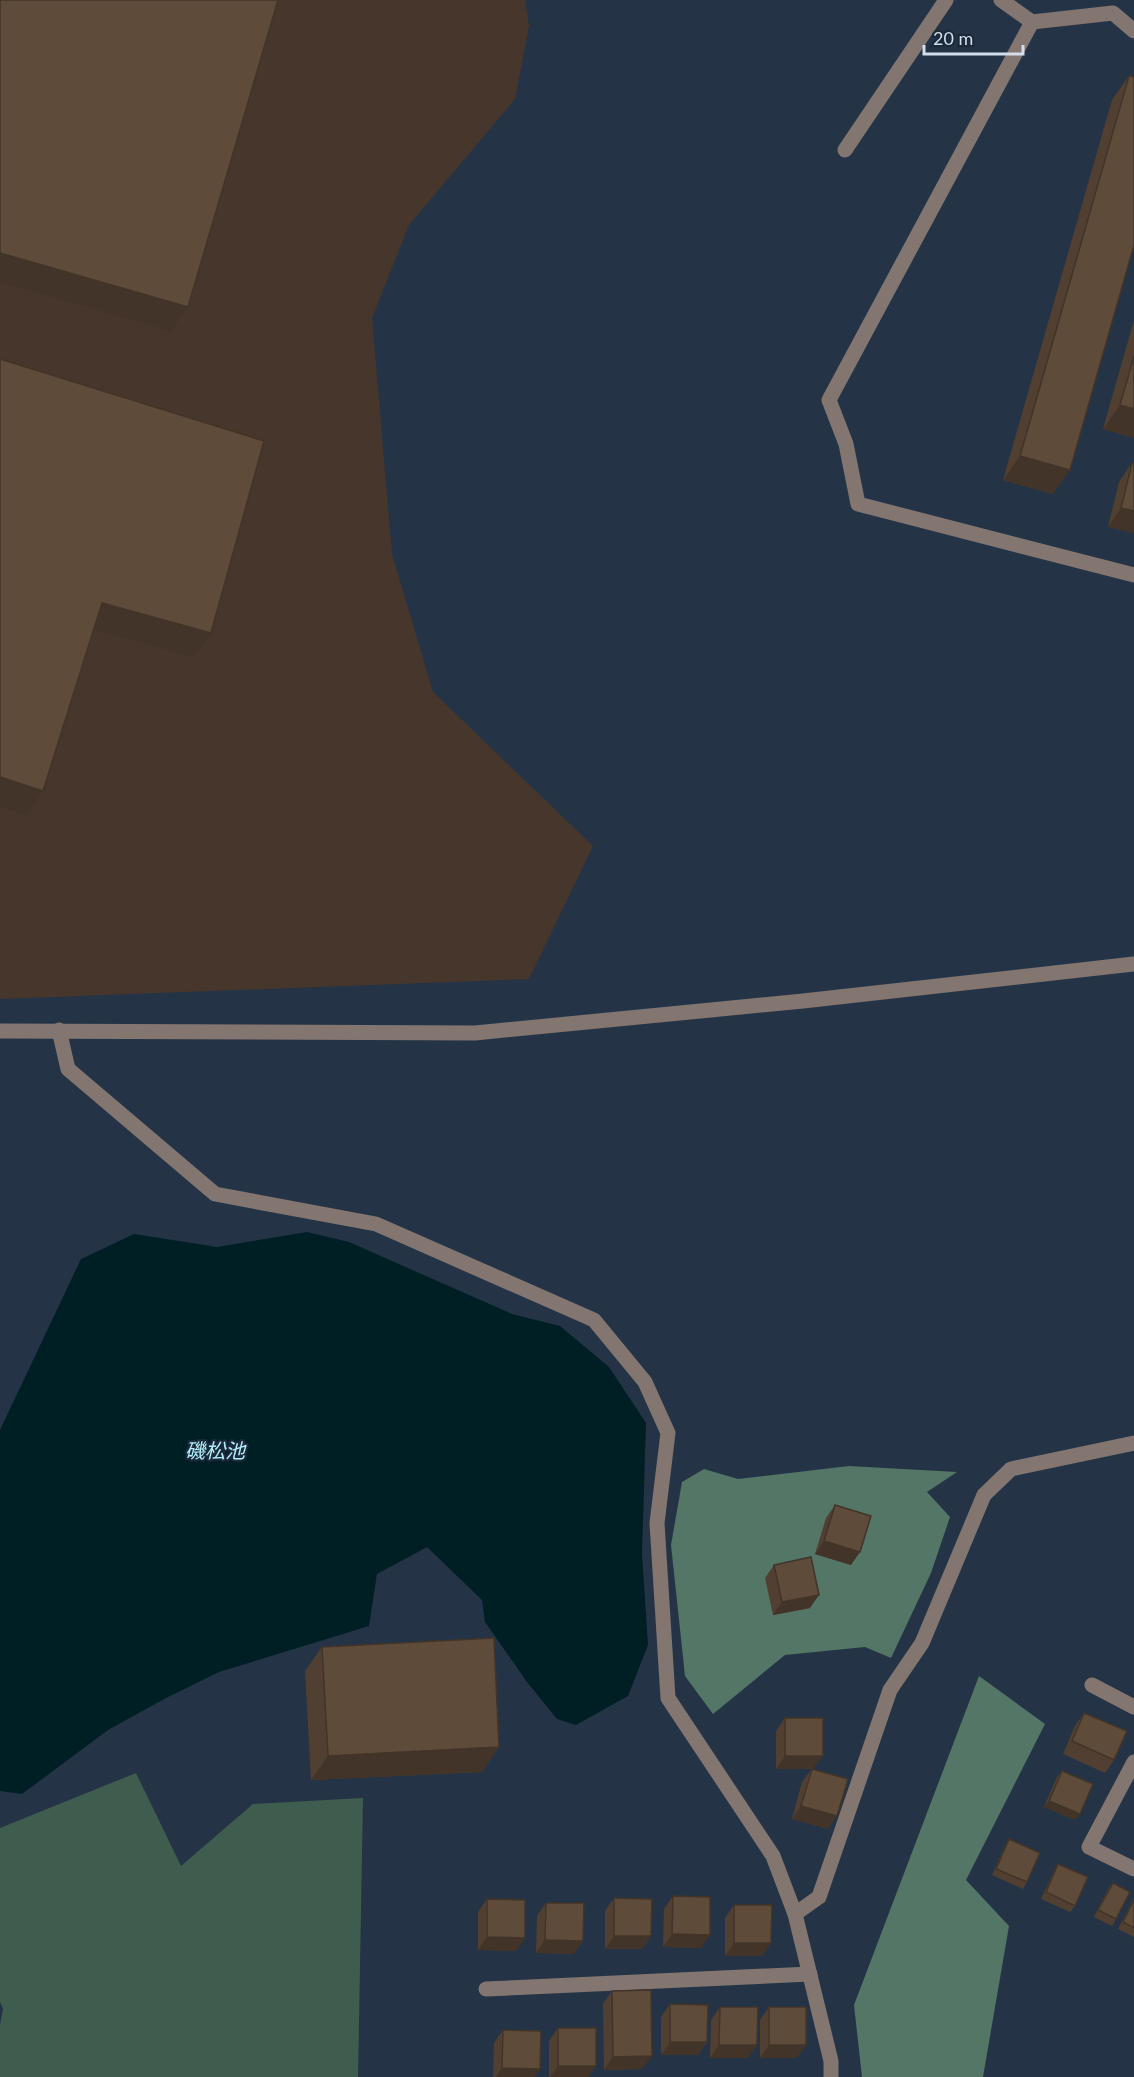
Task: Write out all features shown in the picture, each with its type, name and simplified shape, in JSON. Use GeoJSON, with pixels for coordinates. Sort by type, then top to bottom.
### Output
{"type":"FeatureCollection","features":[{"type":"Feature","properties":{"kind":"street"},"geometry":{"type":"LineString","coordinates":[[845,150],[946,0]]}},
{"type":"Feature","properties":{"kind":"street"},"geometry":{"type":"LineString","coordinates":[[1001,0],[1032,22],[1113,13],[1134,31]]}},
{"type":"Feature","properties":{"kind":"street"},"geometry":{"type":"LineString","coordinates":[[1032,22],[829,400],[846,444],[858,504],[1134,575]]}},
{"type":"Feature","properties":{"kind":"street"},"geometry":{"type":"LineString","coordinates":[[0,1030],[475,1033],[803,1001],[1134,964]]}},
{"type":"Feature","properties":{"kind":"street"},"geometry":{"type":"LineString","coordinates":[[59,1030],[68,1069],[215,1194],[376,1224],[594,1320],[645,1382],[668,1433],[657,1523],[668,1698],[773,1856],[795,1914],[831,2061],[831,2077]]}},
{"type":"Feature","properties":{"kind":"street"},"geometry":{"type":"LineString","coordinates":[[795,1914],[819,1897],[891,1690],[922,1643],[984,1495],[1011,1469],[1134,1443]]}},
{"type":"Feature","properties":{"kind":"street"},"geometry":{"type":"LineString","coordinates":[[1092,1685],[1134,1707]]}},
{"type":"Feature","properties":{"kind":"street"},"geometry":{"type":"LineString","coordinates":[[1134,1762],[1089,1847],[1134,1869]]}},
{"type":"Feature","properties":{"kind":"street"},"geometry":{"type":"LineString","coordinates":[[486,1989],[810,1974]]}},
{"type":"Feature","properties":{"kind":"shaded area"},"geometry":{"type":"Polygon","coordinates":[[[0,0],[525,0],[529,26],[515,99],[409,225],[372,318],[392,554],[433,692],[593,846],[529,979],[0,999],[0,0]]]}},
{"type":"Feature","properties":{"kind":"shaded area"},"geometry":{"type":"Polygon","coordinates":[[[849,1466],[957,1472],[927,1492],[950,1517],[931,1573],[891,1658],[865,1647],[785,1655],[713,1714],[685,1676],[671,1545],[682,1482],[704,1469],[738,1479],[849,1466]]]}},
{"type":"Feature","properties":{"kind":"shaded area"},"geometry":{"type":"Polygon","coordinates":[[[979,1676],[1045,1724],[966,1880],[1009,1926],[983,2077],[862,2077],[854,2005],[979,1676]]]}},
{"type":"Feature","properties":{"kind":"shaded area"},"geometry":{"type":"Polygon","coordinates":[[[136,1773],[181,1866],[253,1804],[363,1798],[358,2077],[0,2077],[0,2025],[3,2009],[0,2002],[0,1828],[136,1773]]]}},
{"type":"Feature","properties":{"kind":"water","name":"磯松池"},"geometry":{"type":"Polygon","coordinates":[[[307,1232],[349,1242],[512,1314],[560,1326],[609,1367],[646,1423],[642,1554],[648,1645],[628,1696],[576,1725],[557,1719],[527,1682],[485,1622],[482,1600],[427,1547],[377,1574],[369,1626],[219,1672],[108,1730],[22,1794],[0,1791],[0,1430],[81,1259],[134,1234],[217,1247],[307,1232]]]}},
{"type":"Feature","properties":{"kind":"building"},"geometry":{"type":"Polygon","coordinates":[[[0,0],[278,0],[188,307],[0,253],[0,0]]]}},
{"type":"Feature","properties":{"kind":"building"},"geometry":{"type":"Polygon","coordinates":[[[1129,76],[1134,77],[1134,245],[1070,470],[1020,456],[1129,76]]]}},
{"type":"Feature","properties":{"kind":"building"},"geometry":{"type":"Polygon","coordinates":[[[1134,356],[1134,409],[1120,405],[1134,356]]]}},
{"type":"Feature","properties":{"kind":"building"},"geometry":{"type":"Polygon","coordinates":[[[0,359],[264,441],[211,633],[102,603],[43,791],[0,777],[0,359]]]}},
{"type":"Feature","properties":{"kind":"building"},"geometry":{"type":"Polygon","coordinates":[[[1132,463],[1134,463],[1134,511],[1121,508],[1132,463]]]}},
{"type":"Feature","properties":{"kind":"building"},"geometry":{"type":"Polygon","coordinates":[[[835,1505],[871,1516],[860,1552],[824,1541],[835,1505]]]}},
{"type":"Feature","properties":{"kind":"building"},"geometry":{"type":"Polygon","coordinates":[[[811,1557],[819,1595],[782,1602],[774,1565],[811,1557]]]}},
{"type":"Feature","properties":{"kind":"building"},"geometry":{"type":"Polygon","coordinates":[[[494,1638],[499,1747],[328,1756],[322,1647],[494,1638]]]}},
{"type":"Feature","properties":{"kind":"building"},"geometry":{"type":"Polygon","coordinates":[[[1084,1713],[1127,1731],[1114,1760],[1072,1741],[1084,1713]]]}},
{"type":"Feature","properties":{"kind":"building"},"geometry":{"type":"Polygon","coordinates":[[[785,1718],[823,1718],[823,1756],[785,1756],[785,1718]]]}},
{"type":"Feature","properties":{"kind":"building"},"geometry":{"type":"Polygon","coordinates":[[[812,1769],[848,1779],[837,1816],[801,1806],[812,1769]]]}},
{"type":"Feature","properties":{"kind":"building"},"geometry":{"type":"Polygon","coordinates":[[[1062,1771],[1093,1784],[1080,1814],[1049,1801],[1062,1771]]]}},
{"type":"Feature","properties":{"kind":"building"},"geometry":{"type":"Polygon","coordinates":[[[1009,1839],[1040,1853],[1027,1882],[996,1869],[1009,1839]]]}},
{"type":"Feature","properties":{"kind":"building"},"geometry":{"type":"Polygon","coordinates":[[[1058,1864],[1088,1877],[1075,1906],[1046,1892],[1058,1864]]]}},
{"type":"Feature","properties":{"kind":"building"},"geometry":{"type":"Polygon","coordinates":[[[1113,1883],[1130,1892],[1116,1919],[1098,1910],[1113,1883]]]}},
{"type":"Feature","properties":{"kind":"building"},"geometry":{"type":"Polygon","coordinates":[[[673,1896],[710,1897],[710,1935],[672,1934],[673,1896]]]}},
{"type":"Feature","properties":{"kind":"building"},"geometry":{"type":"Polygon","coordinates":[[[614,1898],[652,1899],[651,1936],[614,1936],[614,1898]]]}},
{"type":"Feature","properties":{"kind":"building"},"geometry":{"type":"Polygon","coordinates":[[[487,1899],[525,1900],[525,1938],[487,1937],[487,1899]]]}},
{"type":"Feature","properties":{"kind":"building"},"geometry":{"type":"Polygon","coordinates":[[[1134,1900],[1134,1928],[1123,1922],[1134,1900]]]}},
{"type":"Feature","properties":{"kind":"building"},"geometry":{"type":"Polygon","coordinates":[[[546,1903],[584,1903],[583,1941],[545,1940],[546,1903]]]}},
{"type":"Feature","properties":{"kind":"building"},"geometry":{"type":"Polygon","coordinates":[[[734,1905],[772,1905],[771,1943],[734,1943],[734,1905]]]}},
{"type":"Feature","properties":{"kind":"building"},"geometry":{"type":"Polygon","coordinates":[[[651,1990],[652,2056],[613,2057],[612,1991],[651,1990]]]}},
{"type":"Feature","properties":{"kind":"building"},"geometry":{"type":"Polygon","coordinates":[[[670,2004],[708,2005],[707,2042],[670,2042],[670,2004]]]}},
{"type":"Feature","properties":{"kind":"building"},"geometry":{"type":"Polygon","coordinates":[[[720,2007],[758,2007],[757,2045],[719,2045],[720,2007]]]}},
{"type":"Feature","properties":{"kind":"building"},"geometry":{"type":"Polygon","coordinates":[[[769,2007],[806,2007],[806,2045],[769,2045],[769,2007]]]}},
{"type":"Feature","properties":{"kind":"building"},"geometry":{"type":"Polygon","coordinates":[[[558,2028],[596,2028],[596,2066],[558,2066],[558,2028]]]}},
{"type":"Feature","properties":{"kind":"building"},"geometry":{"type":"Polygon","coordinates":[[[503,2030],[541,2031],[540,2069],[502,2068],[503,2030]]]}}]}
